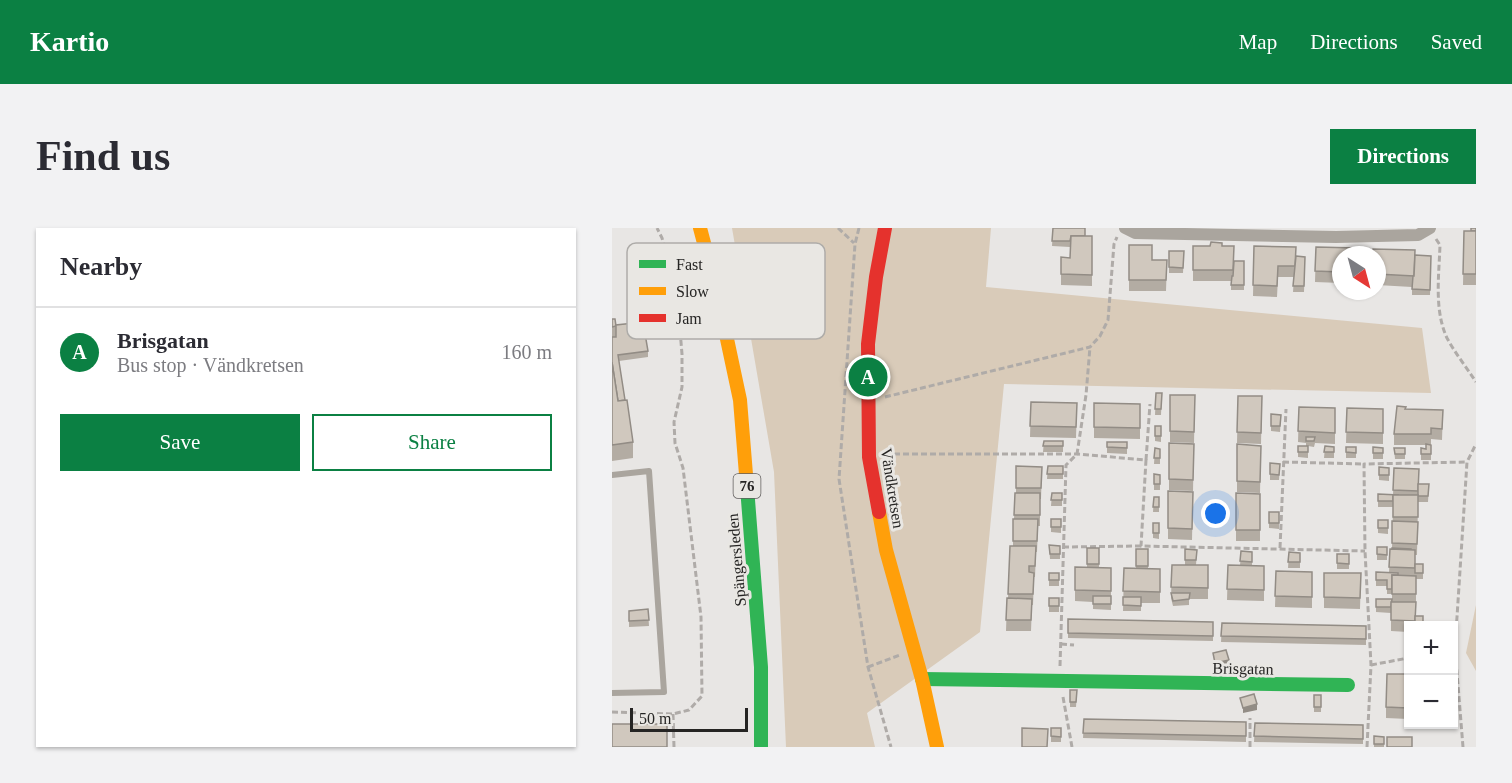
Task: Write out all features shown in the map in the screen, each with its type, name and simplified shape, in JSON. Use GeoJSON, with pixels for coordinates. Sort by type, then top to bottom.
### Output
{"type":"FeatureCollection","features":[{"type":"Feature","properties":{"kind":"street","name":"Vändkretsen"},"geometry":{"type":"LineString","coordinates":[[885,228],[868,344],[869,457],[886,550],[922,679],[937,747]]}},
{"type":"Feature","properties":{"kind":"street"},"geometry":{"type":"LineString","coordinates":[[1121,232],[1336,237],[1418,235],[1430,228]]}},
{"type":"Feature","properties":{"kind":"street","name":"Spängersleden"},"geometry":{"type":"LineString","coordinates":[[727,339],[740,400],[762,667],[761,747]]}},
{"type":"Feature","properties":{"kind":"street","name":"Brisgatan"},"geometry":{"type":"LineString","coordinates":[[922,679],[1348,685]]}},
{"type":"Feature","properties":{"kind":"lane"},"geometry":{"type":"LineString","coordinates":[[612,475],[649,471],[664,692],[612,693]]}},
{"type":"Feature","properties":{"kind":"path"},"geometry":{"type":"LineString","coordinates":[[657,228],[663,243]]}},
{"type":"Feature","properties":{"kind":"path"},"geometry":{"type":"LineString","coordinates":[[838,228],[855,244]]}},
{"type":"Feature","properties":{"kind":"path"},"geometry":{"type":"LineString","coordinates":[[860,228],[855,244],[839,479],[867,667],[891,747]]}},
{"type":"Feature","properties":{"kind":"path"},"geometry":{"type":"LineString","coordinates":[[1430,228],[1440,245],[1438,302],[1441,322],[1448,340],[1476,382]]}},
{"type":"Feature","properties":{"kind":"path"},"geometry":{"type":"LineString","coordinates":[[885,397],[1090,347],[1100,336],[1108,320],[1113,244],[1121,232]]}},
{"type":"Feature","properties":{"kind":"path"},"geometry":{"type":"LineString","coordinates":[[612,712],[673,714],[688,710],[702,696],[701,617],[683,468],[675,443],[674,422],[682,387],[680,339]]}},
{"type":"Feature","properties":{"kind":"path"},"geometry":{"type":"LineString","coordinates":[[1072,747],[1060,682],[1066,465],[1077,454],[1086,395],[1090,347]]}},
{"type":"Feature","properties":{"kind":"path"},"geometry":{"type":"LineString","coordinates":[[1141,546],[1150,404]]}},
{"type":"Feature","properties":{"kind":"path"},"geometry":{"type":"LineString","coordinates":[[1280,548],[1286,409]]}},
{"type":"Feature","properties":{"kind":"path"},"geometry":{"type":"LineString","coordinates":[[1456,621],[1467,462],[1476,444]]}},
{"type":"Feature","properties":{"kind":"path"},"geometry":{"type":"LineString","coordinates":[[883,445],[885,454],[1077,454],[1146,460]]}},
{"type":"Feature","properties":{"kind":"path"},"geometry":{"type":"LineString","coordinates":[[1283,462],[1364,464],[1467,462]]}},
{"type":"Feature","properties":{"kind":"path"},"geometry":{"type":"LineString","coordinates":[[1364,464],[1365,551],[1371,665],[1367,747]]}},
{"type":"Feature","properties":{"kind":"path"},"geometry":{"type":"LineString","coordinates":[[1063,547],[1141,546],[1365,551]]}},
{"type":"Feature","properties":{"kind":"path"},"geometry":{"type":"LineString","coordinates":[[1061,644],[1074,645]]}},
{"type":"Feature","properties":{"kind":"path"},"geometry":{"type":"LineString","coordinates":[[1371,665],[1404,659]]}},
{"type":"Feature","properties":{"kind":"path"},"geometry":{"type":"LineString","coordinates":[[1456,675],[1463,747]]}},
{"type":"Feature","properties":{"kind":"path"},"geometry":{"type":"LineString","coordinates":[[673,714],[674,747]]}},
{"type":"Feature","properties":{"kind":"path"},"geometry":{"type":"LineString","coordinates":[[1250,718],[1250,747]]}},
{"type":"Feature","properties":{"kind":"shaded area"},"geometry":{"type":"Polygon","coordinates":[[[732,228],[991,228],[986,287],[1422,328],[1431,393],[1004,384],[980,632],[867,713],[875,747],[786,747],[774,472],[751,339],[825,339],[825,243],[735,243],[732,228]]]}},
{"type":"Feature","properties":{"kind":"shaded area"},"geometry":{"type":"Polygon","coordinates":[[[1476,605],[1476,671],[1466,653],[1476,605]]]}},
{"type":"Feature","properties":{"kind":"building"},"geometry":{"type":"Polygon","coordinates":[[[1053,228],[1085,228],[1085,236],[1071,236],[1070,241],[1052,241],[1053,228]]]}},
{"type":"Feature","properties":{"kind":"building"},"geometry":{"type":"Polygon","coordinates":[[[1464,231],[1476,231],[1476,274],[1463,274],[1464,231]]]}},
{"type":"Feature","properties":{"kind":"building"},"geometry":{"type":"Polygon","coordinates":[[[1071,236],[1092,236],[1092,275],[1061,274],[1061,257],[1070,258],[1071,236]]]}},
{"type":"Feature","properties":{"kind":"building"},"geometry":{"type":"Polygon","coordinates":[[[1211,242],[1222,243],[1222,246],[1234,246],[1233,270],[1193,270],[1193,246],[1210,246],[1211,242]]]}},
{"type":"Feature","properties":{"kind":"building"},"geometry":{"type":"Polygon","coordinates":[[[1129,245],[1152,245],[1152,260],[1167,260],[1166,280],[1129,280],[1129,245]]]}},
{"type":"Feature","properties":{"kind":"building"},"geometry":{"type":"Polygon","coordinates":[[[1254,246],[1296,247],[1295,266],[1278,266],[1277,286],[1253,285],[1254,246]]]}},
{"type":"Feature","properties":{"kind":"building"},"geometry":{"type":"Polygon","coordinates":[[[1316,247],[1332,247],[1332,272],[1315,271],[1316,247]]]}},
{"type":"Feature","properties":{"kind":"building"},"geometry":{"type":"Polygon","coordinates":[[[1386,249],[1415,250],[1414,276],[1386,274],[1386,249]]]}},
{"type":"Feature","properties":{"kind":"building"},"geometry":{"type":"Polygon","coordinates":[[[1169,251],[1184,251],[1183,268],[1169,267],[1169,251]]]}},
{"type":"Feature","properties":{"kind":"building"},"geometry":{"type":"Polygon","coordinates":[[[1415,255],[1431,256],[1430,290],[1412,289],[1415,255]]]}},
{"type":"Feature","properties":{"kind":"building"},"geometry":{"type":"Polygon","coordinates":[[[1296,256],[1305,257],[1304,286],[1293,286],[1296,256]]]}},
{"type":"Feature","properties":{"kind":"building"},"geometry":{"type":"Polygon","coordinates":[[[1234,261],[1244,261],[1244,285],[1231,285],[1234,261]]]}},
{"type":"Feature","properties":{"kind":"building"},"geometry":{"type":"Polygon","coordinates":[[[612,319],[615,319],[616,326],[612,327],[612,319]]]}},
{"type":"Feature","properties":{"kind":"building"},"geometry":{"type":"Polygon","coordinates":[[[627,324],[627,339],[646,339],[648,351],[618,355],[625,400],[618,401],[612,362],[612,337],[616,337],[616,325],[627,324]]]}},
{"type":"Feature","properties":{"kind":"building"},"geometry":{"type":"Polygon","coordinates":[[[612,362],[618,401],[627,400],[633,442],[612,445],[612,362]]]}},
{"type":"Feature","properties":{"kind":"building"},"geometry":{"type":"Polygon","coordinates":[[[1156,393],[1162,393],[1161,409],[1155,409],[1156,393]]]}},
{"type":"Feature","properties":{"kind":"building"},"geometry":{"type":"Polygon","coordinates":[[[1170,395],[1195,395],[1194,432],[1170,431],[1170,395]]]}},
{"type":"Feature","properties":{"kind":"building"},"geometry":{"type":"Polygon","coordinates":[[[1238,396],[1262,396],[1261,433],[1237,432],[1238,396]]]}},
{"type":"Feature","properties":{"kind":"building"},"geometry":{"type":"Polygon","coordinates":[[[1031,402],[1077,403],[1076,427],[1030,426],[1031,402]]]}},
{"type":"Feature","properties":{"kind":"building"},"geometry":{"type":"Polygon","coordinates":[[[1094,403],[1140,404],[1140,428],[1094,427],[1094,403]]]}},
{"type":"Feature","properties":{"kind":"building"},"geometry":{"type":"Polygon","coordinates":[[[1397,406],[1406,407],[1405,409],[1443,410],[1442,429],[1431,428],[1431,434],[1394,434],[1397,406]]]}},
{"type":"Feature","properties":{"kind":"building"},"geometry":{"type":"Polygon","coordinates":[[[1299,407],[1335,408],[1335,433],[1298,431],[1299,407]]]}},
{"type":"Feature","properties":{"kind":"building"},"geometry":{"type":"Polygon","coordinates":[[[1347,408],[1383,409],[1383,433],[1346,432],[1347,408]]]}},
{"type":"Feature","properties":{"kind":"building"},"geometry":{"type":"Polygon","coordinates":[[[1271,414],[1281,415],[1280,426],[1271,426],[1271,414]]]}},
{"type":"Feature","properties":{"kind":"building"},"geometry":{"type":"Polygon","coordinates":[[[1155,426],[1161,426],[1161,436],[1155,436],[1155,426]]]}},
{"type":"Feature","properties":{"kind":"building"},"geometry":{"type":"Polygon","coordinates":[[[1306,437],[1315,437],[1314,441],[1306,441],[1306,437]]]}},
{"type":"Feature","properties":{"kind":"building"},"geometry":{"type":"Polygon","coordinates":[[[1044,441],[1063,441],[1063,446],[1043,446],[1044,441]]]}},
{"type":"Feature","properties":{"kind":"building"},"geometry":{"type":"Polygon","coordinates":[[[1107,442],[1127,442],[1127,448],[1107,447],[1107,442]]]}},
{"type":"Feature","properties":{"kind":"building"},"geometry":{"type":"Polygon","coordinates":[[[1169,443],[1194,444],[1193,480],[1169,479],[1169,443]]]}},
{"type":"Feature","properties":{"kind":"building"},"geometry":{"type":"Polygon","coordinates":[[[1237,444],[1261,446],[1260,482],[1237,481],[1237,444]]]}},
{"type":"Feature","properties":{"kind":"building"},"geometry":{"type":"Polygon","coordinates":[[[1426,444],[1431,445],[1431,454],[1421,454],[1421,448],[1426,449],[1426,444]]]}},
{"type":"Feature","properties":{"kind":"building"},"geometry":{"type":"Polygon","coordinates":[[[1298,446],[1308,446],[1308,452],[1298,452],[1298,446]]]}},
{"type":"Feature","properties":{"kind":"building"},"geometry":{"type":"Polygon","coordinates":[[[1325,446],[1334,447],[1334,452],[1324,452],[1325,446]]]}},
{"type":"Feature","properties":{"kind":"building"},"geometry":{"type":"Polygon","coordinates":[[[1346,447],[1356,447],[1356,453],[1346,452],[1346,447]]]}},
{"type":"Feature","properties":{"kind":"building"},"geometry":{"type":"Polygon","coordinates":[[[1373,447],[1383,448],[1383,453],[1373,453],[1373,447]]]}},
{"type":"Feature","properties":{"kind":"building"},"geometry":{"type":"Polygon","coordinates":[[[1155,448],[1160,449],[1160,458],[1154,458],[1155,448]]]}},
{"type":"Feature","properties":{"kind":"building"},"geometry":{"type":"Polygon","coordinates":[[[1394,448],[1405,448],[1405,454],[1395,454],[1394,448]]]}},
{"type":"Feature","properties":{"kind":"building"},"geometry":{"type":"Polygon","coordinates":[[[1270,463],[1280,464],[1279,475],[1270,474],[1270,463]]]}},
{"type":"Feature","properties":{"kind":"building"},"geometry":{"type":"Polygon","coordinates":[[[1016,466],[1042,467],[1041,488],[1016,488],[1016,466]]]}},
{"type":"Feature","properties":{"kind":"building"},"geometry":{"type":"Polygon","coordinates":[[[1048,466],[1063,466],[1063,474],[1047,474],[1048,466]]]}},
{"type":"Feature","properties":{"kind":"building"},"geometry":{"type":"Polygon","coordinates":[[[1379,467],[1389,468],[1389,475],[1379,475],[1379,467]]]}},
{"type":"Feature","properties":{"kind":"building"},"geometry":{"type":"Polygon","coordinates":[[[1394,468],[1419,469],[1418,491],[1393,490],[1394,468]]]}},
{"type":"Feature","properties":{"kind":"building"},"geometry":{"type":"Polygon","coordinates":[[[1154,474],[1160,475],[1160,484],[1154,484],[1154,474]]]}},
{"type":"Feature","properties":{"kind":"building"},"geometry":{"type":"Polygon","coordinates":[[[1418,484],[1429,484],[1428,496],[1418,496],[1418,484]]]}},
{"type":"Feature","properties":{"kind":"building"},"geometry":{"type":"Polygon","coordinates":[[[1168,491],[1193,492],[1192,529],[1168,528],[1168,491]]]}},
{"type":"Feature","properties":{"kind":"building"},"geometry":{"type":"Polygon","coordinates":[[[1015,493],[1040,493],[1040,515],[1014,515],[1015,493]]]}},
{"type":"Feature","properties":{"kind":"building"},"geometry":{"type":"Polygon","coordinates":[[[1052,493],[1062,493],[1062,500],[1051,500],[1052,493]]]}},
{"type":"Feature","properties":{"kind":"building"},"geometry":{"type":"Polygon","coordinates":[[[1236,493],[1260,494],[1260,530],[1236,530],[1236,493]]]}},
{"type":"Feature","properties":{"kind":"building"},"geometry":{"type":"Polygon","coordinates":[[[1378,494],[1399,495],[1393,495],[1393,501],[1378,501],[1378,494]]]}},
{"type":"Feature","properties":{"kind":"building"},"geometry":{"type":"Polygon","coordinates":[[[1393,495],[1418,495],[1418,517],[1393,517],[1393,495]]]}},
{"type":"Feature","properties":{"kind":"building"},"geometry":{"type":"Polygon","coordinates":[[[1154,497],[1159,497],[1159,507],[1153,507],[1154,497]]]}},
{"type":"Feature","properties":{"kind":"building"},"geometry":{"type":"Polygon","coordinates":[[[1269,512],[1279,512],[1279,523],[1269,523],[1269,512]]]}},
{"type":"Feature","properties":{"kind":"building"},"geometry":{"type":"Polygon","coordinates":[[[1013,519],[1038,519],[1037,541],[1013,541],[1013,519]]]}},
{"type":"Feature","properties":{"kind":"building"},"geometry":{"type":"Polygon","coordinates":[[[1051,519],[1061,519],[1061,527],[1051,527],[1051,519]]]}},
{"type":"Feature","properties":{"kind":"building"},"geometry":{"type":"Polygon","coordinates":[[[1378,520],[1388,520],[1388,528],[1378,528],[1378,520]]]}},
{"type":"Feature","properties":{"kind":"building"},"geometry":{"type":"Polygon","coordinates":[[[1392,521],[1418,522],[1417,544],[1392,543],[1392,521]]]}},
{"type":"Feature","properties":{"kind":"building"},"geometry":{"type":"Polygon","coordinates":[[[1153,523],[1159,523],[1159,533],[1153,533],[1153,523]]]}},
{"type":"Feature","properties":{"kind":"building"},"geometry":{"type":"Polygon","coordinates":[[[1049,545],[1060,546],[1060,554],[1050,554],[1049,545]]]}},
{"type":"Feature","properties":{"kind":"building"},"geometry":{"type":"Polygon","coordinates":[[[1010,546],[1036,546],[1035,566],[1029,566],[1029,572],[1034,573],[1033,594],[1008,594],[1010,546]]]}},
{"type":"Feature","properties":{"kind":"building"},"geometry":{"type":"Polygon","coordinates":[[[1377,547],[1387,547],[1387,555],[1377,554],[1377,547]]]}},
{"type":"Feature","properties":{"kind":"building"},"geometry":{"type":"Polygon","coordinates":[[[1087,548],[1099,548],[1099,564],[1087,564],[1087,548]]]}},
{"type":"Feature","properties":{"kind":"building"},"geometry":{"type":"Polygon","coordinates":[[[1136,549],[1148,549],[1148,566],[1136,566],[1136,549]]]}},
{"type":"Feature","properties":{"kind":"building"},"geometry":{"type":"Polygon","coordinates":[[[1185,549],[1197,550],[1196,560],[1185,560],[1185,549]]]}},
{"type":"Feature","properties":{"kind":"building"},"geometry":{"type":"Polygon","coordinates":[[[1390,549],[1415,550],[1415,568],[1389,567],[1390,549]]]}},
{"type":"Feature","properties":{"kind":"building"},"geometry":{"type":"Polygon","coordinates":[[[1241,551],[1252,552],[1252,562],[1240,561],[1241,551]]]}},
{"type":"Feature","properties":{"kind":"building"},"geometry":{"type":"Polygon","coordinates":[[[1289,552],[1300,553],[1300,562],[1288,562],[1289,552]]]}},
{"type":"Feature","properties":{"kind":"building"},"geometry":{"type":"Polygon","coordinates":[[[1337,554],[1349,554],[1349,564],[1337,563],[1337,554]]]}},
{"type":"Feature","properties":{"kind":"building"},"geometry":{"type":"Polygon","coordinates":[[[1415,564],[1423,564],[1423,573],[1415,573],[1415,564]]]}},
{"type":"Feature","properties":{"kind":"building"},"geometry":{"type":"Polygon","coordinates":[[[1172,565],[1208,565],[1208,588],[1171,587],[1172,565]]]}},
{"type":"Feature","properties":{"kind":"building"},"geometry":{"type":"Polygon","coordinates":[[[1228,565],[1264,566],[1264,590],[1227,589],[1228,565]]]}},
{"type":"Feature","properties":{"kind":"building"},"geometry":{"type":"Polygon","coordinates":[[[1075,567],[1111,568],[1111,591],[1075,590],[1075,567]]]}},
{"type":"Feature","properties":{"kind":"building"},"geometry":{"type":"Polygon","coordinates":[[[1124,568],[1160,569],[1160,592],[1123,591],[1124,568]]]}},
{"type":"Feature","properties":{"kind":"building"},"geometry":{"type":"Polygon","coordinates":[[[1276,571],[1312,572],[1312,597],[1275,596],[1276,571]]]}},
{"type":"Feature","properties":{"kind":"building"},"geometry":{"type":"Polygon","coordinates":[[[1376,572],[1398,573],[1398,575],[1392,575],[1392,589],[1387,589],[1387,580],[1376,580],[1376,572]]]}},
{"type":"Feature","properties":{"kind":"building"},"geometry":{"type":"Polygon","coordinates":[[[1049,573],[1059,573],[1059,580],[1049,580],[1049,573]]]}},
{"type":"Feature","properties":{"kind":"building"},"geometry":{"type":"Polygon","coordinates":[[[1324,573],[1361,573],[1360,598],[1324,597],[1324,573]]]}},
{"type":"Feature","properties":{"kind":"building"},"geometry":{"type":"Polygon","coordinates":[[[1392,575],[1416,576],[1416,594],[1392,594],[1392,575]]]}},
{"type":"Feature","properties":{"kind":"building"},"geometry":{"type":"Polygon","coordinates":[[[1171,593],[1190,593],[1189,599],[1173,601],[1171,593]]]}},
{"type":"Feature","properties":{"kind":"building"},"geometry":{"type":"Polygon","coordinates":[[[1093,596],[1111,596],[1111,604],[1093,604],[1093,596]]]}},
{"type":"Feature","properties":{"kind":"building"},"geometry":{"type":"Polygon","coordinates":[[[1123,597],[1141,597],[1141,606],[1123,605],[1123,597]]]}},
{"type":"Feature","properties":{"kind":"building"},"geometry":{"type":"Polygon","coordinates":[[[1007,598],[1032,599],[1031,620],[1006,620],[1007,598]]]}},
{"type":"Feature","properties":{"kind":"building"},"geometry":{"type":"Polygon","coordinates":[[[1049,598],[1059,598],[1059,606],[1049,606],[1049,598]]]}},
{"type":"Feature","properties":{"kind":"building"},"geometry":{"type":"Polygon","coordinates":[[[1376,599],[1392,599],[1391,607],[1376,607],[1376,599]]]}},
{"type":"Feature","properties":{"kind":"building"},"geometry":{"type":"Polygon","coordinates":[[[1391,602],[1416,602],[1415,621],[1391,620],[1391,602]]]}},
{"type":"Feature","properties":{"kind":"building"},"geometry":{"type":"Polygon","coordinates":[[[648,609],[649,620],[629,621],[629,611],[648,609]]]}},
{"type":"Feature","properties":{"kind":"building"},"geometry":{"type":"Polygon","coordinates":[[[1415,616],[1423,616],[1423,621],[1415,621],[1415,616]]]}},
{"type":"Feature","properties":{"kind":"building"},"geometry":{"type":"Polygon","coordinates":[[[1068,619],[1213,622],[1213,636],[1068,633],[1068,619]]]}},
{"type":"Feature","properties":{"kind":"building"},"geometry":{"type":"Polygon","coordinates":[[[1222,623],[1366,626],[1366,639],[1221,636],[1222,623]]]}},
{"type":"Feature","properties":{"kind":"building"},"geometry":{"type":"Polygon","coordinates":[[[1226,650],[1229,660],[1215,663],[1213,653],[1226,650]]]}},
{"type":"Feature","properties":{"kind":"building"},"geometry":{"type":"Polygon","coordinates":[[[1387,674],[1404,674],[1404,708],[1386,707],[1387,674]]]}},
{"type":"Feature","properties":{"kind":"building"},"geometry":{"type":"Polygon","coordinates":[[[1070,690],[1077,690],[1076,702],[1070,702],[1070,690]]]}},
{"type":"Feature","properties":{"kind":"building"},"geometry":{"type":"Polygon","coordinates":[[[1254,694],[1257,704],[1243,708],[1240,698],[1254,694]]]}},
{"type":"Feature","properties":{"kind":"building"},"geometry":{"type":"Polygon","coordinates":[[[1314,695],[1321,695],[1321,707],[1314,707],[1314,695]]]}},
{"type":"Feature","properties":{"kind":"building"},"geometry":{"type":"Polygon","coordinates":[[[1084,719],[1246,722],[1246,736],[1083,733],[1084,719]]]}},
{"type":"Feature","properties":{"kind":"building"},"geometry":{"type":"Polygon","coordinates":[[[1255,723],[1363,725],[1363,739],[1254,736],[1255,723]]]}},
{"type":"Feature","properties":{"kind":"building"},"geometry":{"type":"Polygon","coordinates":[[[612,724],[667,724],[667,747],[612,747],[612,724]]]}},
{"type":"Feature","properties":{"kind":"building"},"geometry":{"type":"Polygon","coordinates":[[[1022,728],[1048,729],[1047,747],[1022,747],[1022,728]]]}},
{"type":"Feature","properties":{"kind":"building"},"geometry":{"type":"Polygon","coordinates":[[[1051,728],[1061,728],[1061,737],[1051,736],[1051,728]]]}},
{"type":"Feature","properties":{"kind":"building"},"geometry":{"type":"Polygon","coordinates":[[[1374,736],[1384,737],[1384,744],[1374,744],[1374,736]]]}},
{"type":"Feature","properties":{"kind":"building"},"geometry":{"type":"Polygon","coordinates":[[[1387,737],[1412,737],[1412,747],[1387,747],[1387,737]]]}},
{"type":"Feature","properties":{"kind":"traffic: fast"},"geometry":{"type":"LineString","coordinates":[[747,487],[761,667],[761,747]]}},
{"type":"Feature","properties":{"kind":"traffic: fast"},"geometry":{"type":"LineString","coordinates":[[922,679],[1348,685]]}},
{"type":"Feature","properties":{"kind":"traffic: slow"},"geometry":{"type":"LineString","coordinates":[[700,228],[704,243]]}},
{"type":"Feature","properties":{"kind":"traffic: slow"},"geometry":{"type":"LineString","coordinates":[[727,339],[740,400],[747,487]]}},
{"type":"Feature","properties":{"kind":"traffic: slow"},"geometry":{"type":"LineString","coordinates":[[879,512],[886,550],[922,679],[937,747]]}},
{"type":"Feature","properties":{"kind":"traffic: jam"},"geometry":{"type":"LineString","coordinates":[[879,512],[869,457],[868,344],[885,228]]}},
{"type":"Feature","properties":{"kind":"place","name":"Brisgatan"},"geometry":{"type":"Point","coordinates":[868,377]}}]}
